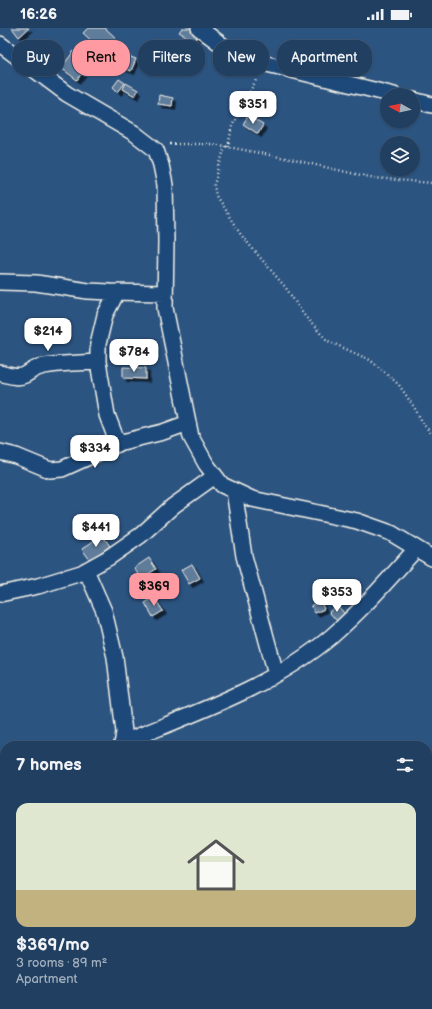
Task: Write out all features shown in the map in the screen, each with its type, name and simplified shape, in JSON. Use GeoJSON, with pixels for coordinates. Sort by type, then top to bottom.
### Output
{"type":"FeatureCollection","features":[{"type":"Feature","properties":{"kind":"street"},"geometry":{"type":"LineString","coordinates":[[199,28],[215,40]]}},
{"type":"Feature","properties":{"kind":"street"},"geometry":{"type":"LineString","coordinates":[[0,44],[67,94],[134,133],[156,150],[165,185],[165,308],[190,437],[206,464],[222,485],[252,499],[357,521],[391,533],[426,552],[331,636],[276,674],[252,688],[129,741]]}},
{"type":"Feature","properties":{"kind":"street"},"geometry":{"type":"LineString","coordinates":[[269,64],[380,92]]}},
{"type":"Feature","properties":{"kind":"street"},"geometry":{"type":"LineString","coordinates":[[420,102],[432,105]]}},
{"type":"Feature","properties":{"kind":"street"},"geometry":{"type":"LineString","coordinates":[[0,282],[36,283],[88,291],[165,292]]}},
{"type":"Feature","properties":{"kind":"street"},"geometry":{"type":"LineString","coordinates":[[117,292],[105,315],[98,344],[98,362],[107,415],[118,444]]}},
{"type":"Feature","properties":{"kind":"street"},"geometry":{"type":"LineString","coordinates":[[0,373],[20,376],[26,375],[31,370],[46,365],[98,362]]}},
{"type":"Feature","properties":{"kind":"street"},"geometry":{"type":"LineString","coordinates":[[0,452],[16,456],[50,470],[62,470],[118,444],[163,432],[188,423]]}},
{"type":"Feature","properties":{"kind":"street"},"geometry":{"type":"LineString","coordinates":[[0,594],[38,586],[86,570],[108,558],[141,535],[173,506],[215,476]]}},
{"type":"Feature","properties":{"kind":"street"},"geometry":{"type":"LineString","coordinates":[[234,491],[244,556],[276,674]]}},
{"type":"Feature","properties":{"kind":"street"},"geometry":{"type":"LineString","coordinates":[[86,570],[104,611],[115,657],[124,732],[122,741]]}},
{"type":"Feature","properties":{"kind":"path"},"geometry":{"type":"LineString","coordinates":[[259,76],[235,118],[214,185],[216,196],[241,235],[286,288],[304,316],[328,341],[370,360],[388,374],[399,385],[414,406],[424,425],[432,434]]}},
{"type":"Feature","properties":{"kind":"path"},"geometry":{"type":"LineString","coordinates":[[152,147],[172,144],[213,144],[375,178],[432,183]]}},
{"type":"Feature","properties":{"kind":"building"},"geometry":{"type":"Polygon","coordinates":[[[12,28],[29,28],[19,37],[12,28]]]}},
{"type":"Feature","properties":{"kind":"building"},"geometry":{"type":"Polygon","coordinates":[[[88,28],[105,28],[116,38],[114,40],[90,40],[83,33],[88,28]]]}},
{"type":"Feature","properties":{"kind":"building"},"geometry":{"type":"Polygon","coordinates":[[[182,28],[194,28],[200,32],[195,40],[192,40],[179,32],[182,28]]]}},
{"type":"Feature","properties":{"kind":"building"},"geometry":{"type":"Polygon","coordinates":[[[72,54],[72,76],[80,76],[77,80],[64,70],[64,64],[72,54]]]}},
{"type":"Feature","properties":{"kind":"building"},"geometry":{"type":"Polygon","coordinates":[[[130,57],[136,59],[130,71],[130,57]]]}},
{"type":"Feature","properties":{"kind":"building"},"geometry":{"type":"Polygon","coordinates":[[[119,79],[125,83],[118,92],[113,87],[119,79]]]}},
{"type":"Feature","properties":{"kind":"building"},"geometry":{"type":"Polygon","coordinates":[[[126,83],[138,90],[135,96],[123,89],[126,83]]]}},
{"type":"Feature","properties":{"kind":"building"},"geometry":{"type":"Polygon","coordinates":[[[159,95],[173,98],[172,106],[158,104],[159,95]]]}},
{"type":"Feature","properties":{"kind":"building"},"geometry":{"type":"Polygon","coordinates":[[[248,116],[263,125],[258,134],[243,124],[248,116]]]}},
{"type":"Feature","properties":{"kind":"building"},"geometry":{"type":"Polygon","coordinates":[[[123,367],[146,368],[146,379],[123,378],[123,367]]]}},
{"type":"Feature","properties":{"kind":"building"},"geometry":{"type":"Polygon","coordinates":[[[102,535],[110,546],[90,560],[82,549],[102,535]]]}},
{"type":"Feature","properties":{"kind":"building"},"geometry":{"type":"Polygon","coordinates":[[[149,558],[156,569],[141,579],[134,568],[149,558]]]}},
{"type":"Feature","properties":{"kind":"building"},"geometry":{"type":"Polygon","coordinates":[[[192,564],[200,578],[189,584],[181,570],[192,564]]]}},
{"type":"Feature","properties":{"kind":"building"},"geometry":{"type":"Polygon","coordinates":[[[154,597],[163,611],[153,617],[145,603],[154,597]]]}},
{"type":"Feature","properties":{"kind":"building"},"geometry":{"type":"Polygon","coordinates":[[[320,600],[324,609],[315,613],[311,606],[320,600]]]}},
{"type":"Feature","properties":{"kind":"building"},"geometry":{"type":"Polygon","coordinates":[[[337,605],[345,614],[337,621],[329,612],[337,605]]]}}]}
